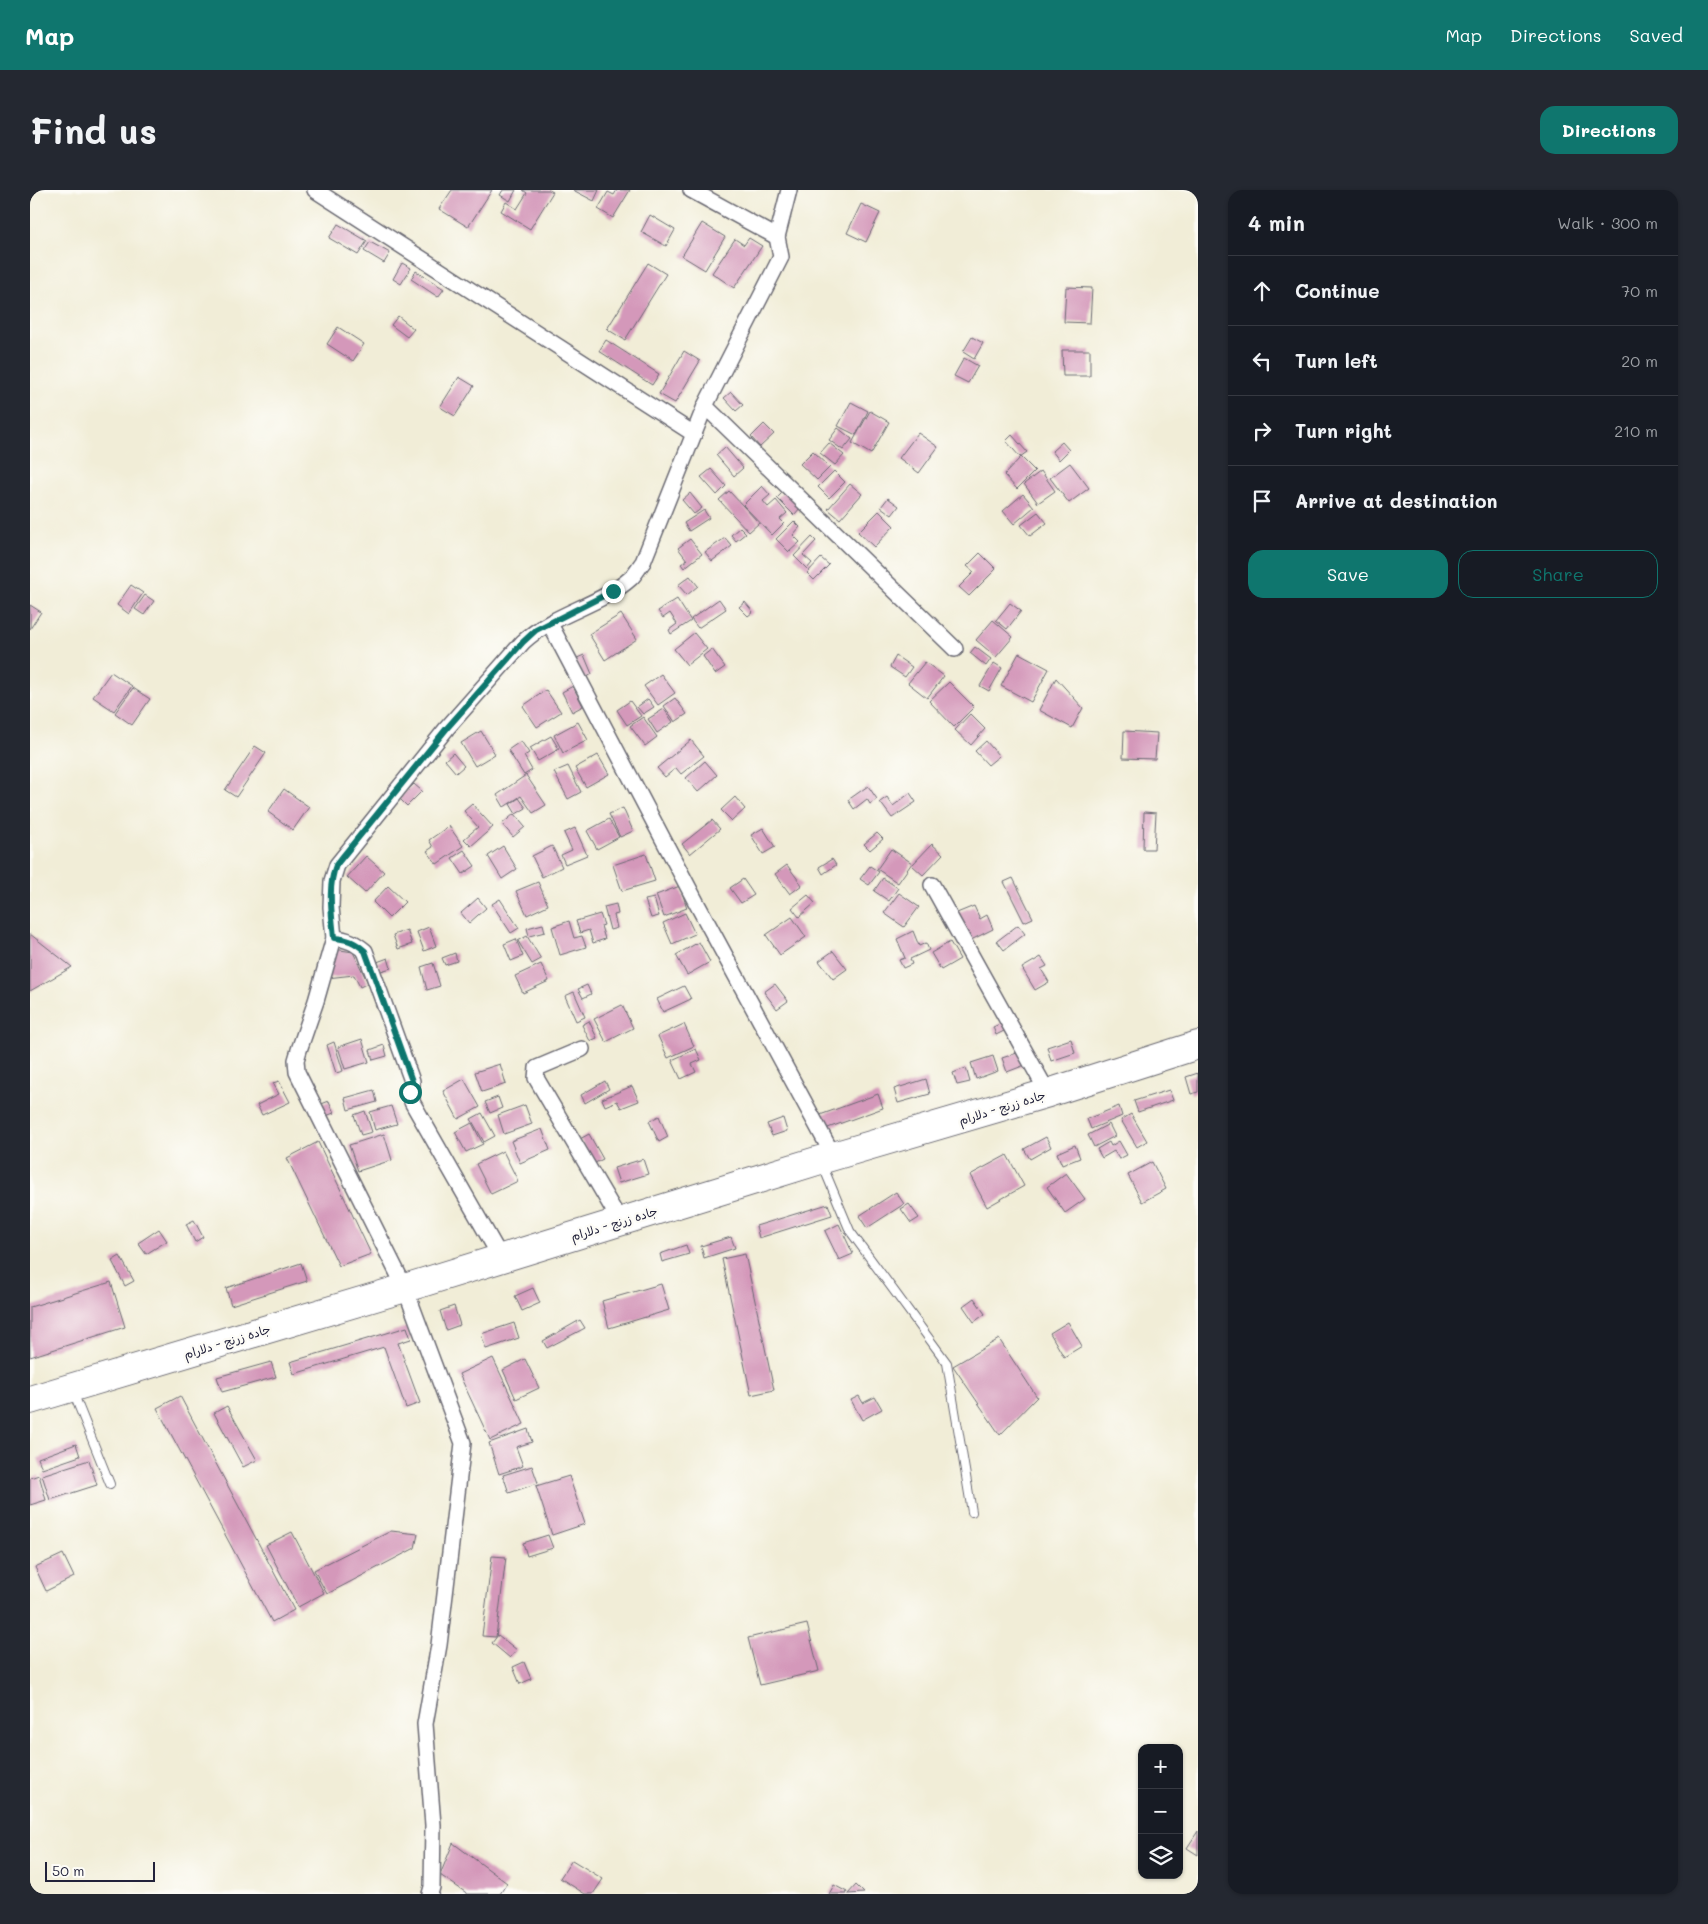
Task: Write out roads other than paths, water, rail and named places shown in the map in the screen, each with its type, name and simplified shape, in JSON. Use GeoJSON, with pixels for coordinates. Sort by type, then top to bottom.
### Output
{"type":"FeatureCollection","features":[{"type":"Feature","properties":{"kind":"highway","name":"جاده زرنج - دلارام"},"geometry":{"type":"LineString","coordinates":[[30,1400],[405,1288],[827,1158],[1048,1093],[1198,1045]]}},
{"type":"Feature","properties":{"kind":"street"},"geometry":{"type":"LineString","coordinates":[[315,190],[694,434]]}},
{"type":"Feature","properties":{"kind":"street"},"geometry":{"type":"LineString","coordinates":[[691,190],[777,237]]}},
{"type":"Feature","properties":{"kind":"street"},"geometry":{"type":"LineString","coordinates":[[435,1892],[433,1825],[424,1724],[439,1645],[463,1443],[405,1288],[296,1072],[296,1060],[316,1001],[334,938],[331,907],[332,881],[336,865],[447,728],[523,642],[536,630],[613,591],[632,577],[643,562],[705,406],[782,257],[777,237],[789,190]]}},
{"type":"Feature","properties":{"kind":"street"},"geometry":{"type":"LineString","coordinates":[[705,406],[955,649]]}},
{"type":"Feature","properties":{"kind":"street"},"geometry":{"type":"LineString","coordinates":[[550,624],[692,893],[827,1158]]}},
{"type":"Feature","properties":{"kind":"street"},"geometry":{"type":"LineString","coordinates":[[932,885],[1048,1093]]}},
{"type":"Feature","properties":{"kind":"street"},"geometry":{"type":"LineString","coordinates":[[334,938],[346,939],[365,951],[412,1081],[412,1102],[501,1258]]}},
{"type":"Feature","properties":{"kind":"street"},"geometry":{"type":"LineString","coordinates":[[582,1049],[537,1068],[536,1078],[620,1221]]}},
{"type":"Feature","properties":{"kind":"lane"},"geometry":{"type":"LineString","coordinates":[[827,1158],[850,1231],[947,1363],[972,1512]]}},
{"type":"Feature","properties":{"kind":"lane"},"geometry":{"type":"LineString","coordinates":[[71,1388],[110,1484]]}}]}
